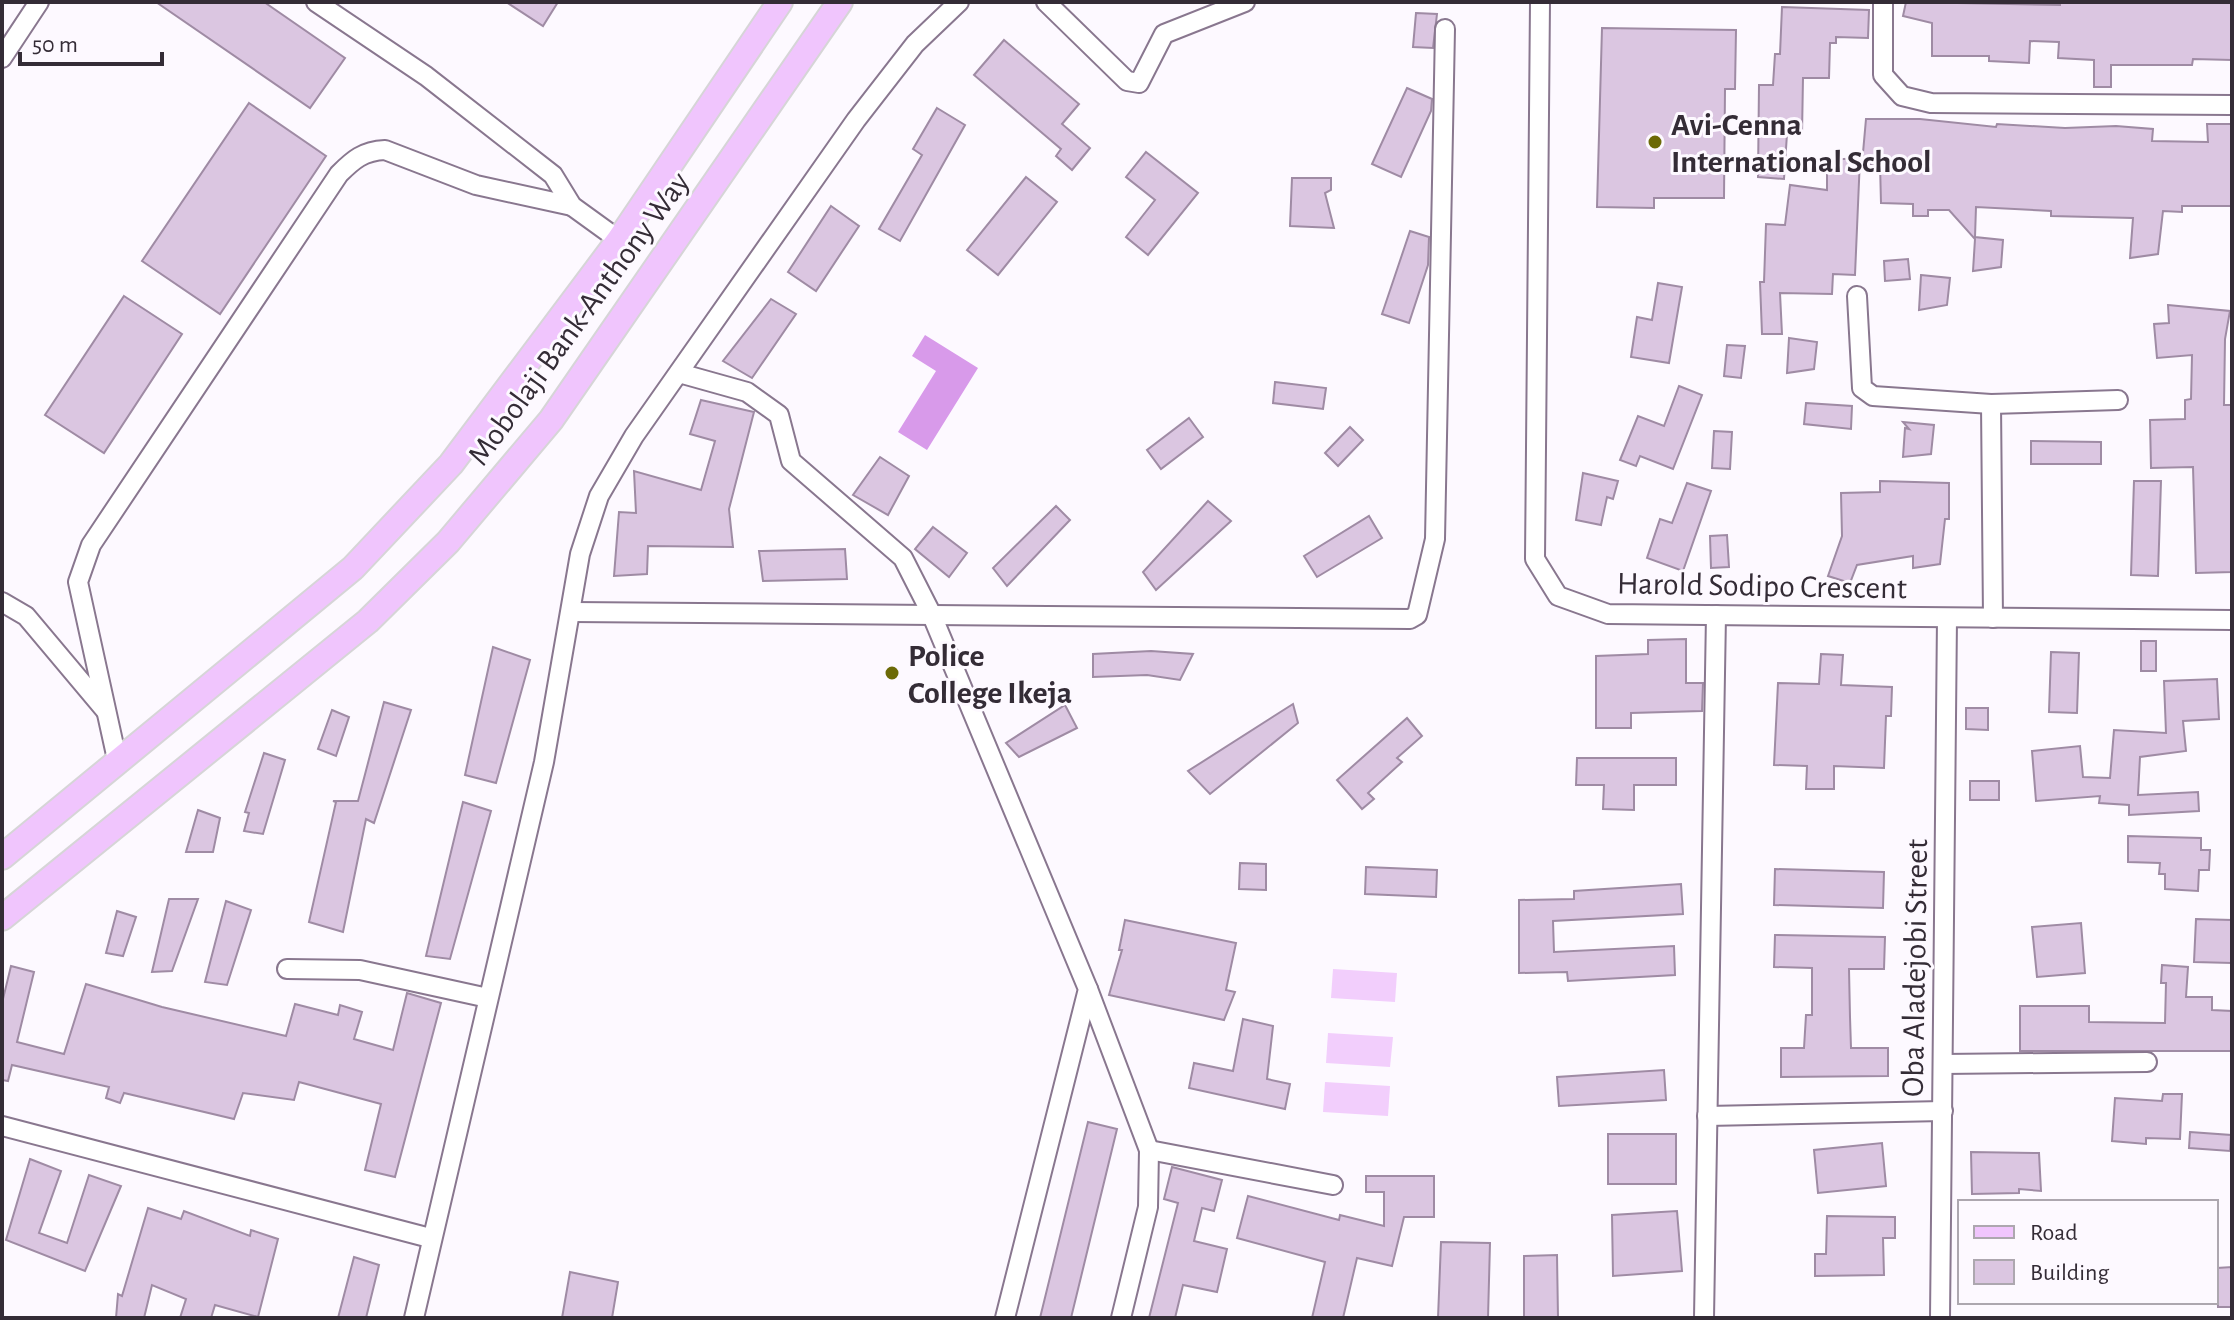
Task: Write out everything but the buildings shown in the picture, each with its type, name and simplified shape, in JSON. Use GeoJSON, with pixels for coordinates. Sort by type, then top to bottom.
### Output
{"type":"FeatureCollection","features":[{"type":"Feature","properties":{"kind":"main road","name":"Mobolaji Bank-Anthony Way"},"geometry":{"type":"LineString","coordinates":[[2,857],[353,568],[396,524],[461,452],[619,240],[780,2]]}},
{"type":"Feature","properties":{"kind":"main road","name":"Mobolaji Bank-Anthony Way"},"geometry":{"type":"LineString","coordinates":[[2,918],[368,621],[448,542],[551,420],[840,2]]}},
{"type":"Feature","properties":{"kind":"street"},"geometry":{"type":"LineString","coordinates":[[2,58],[39,2]]}},
{"type":"Feature","properties":{"kind":"street"},"geometry":{"type":"LineString","coordinates":[[316,2],[426,76],[553,175],[572,206],[619,240]]}},
{"type":"Feature","properties":{"kind":"street"},"geometry":{"type":"LineString","coordinates":[[414,1318],[430,1238],[544,762],[580,554],[599,496],[634,436],[856,120],[915,44],[959,2]]}},
{"type":"Feature","properties":{"kind":"street"},"geometry":{"type":"LineString","coordinates":[[1046,2],[1127,81],[1139,83],[1164,34],[1245,2]]}},
{"type":"Feature","properties":{"kind":"street","name":"Harold Sodipo Crescent"},"geometry":{"type":"LineString","coordinates":[[1540,2],[1535,559],[1558,596],[1608,614],[2232,620]]}},
{"type":"Feature","properties":{"kind":"street"},"geometry":{"type":"LineString","coordinates":[[1883,2],[1883,75],[1902,96],[1931,103],[2232,105]]}},
{"type":"Feature","properties":{"kind":"street"},"geometry":{"type":"LineString","coordinates":[[572,612],[1410,619],[1417,615],[1435,539],[1445,29]]}},
{"type":"Feature","properties":{"kind":"street"},"geometry":{"type":"LineString","coordinates":[[118,764],[78,582],[91,545],[339,174],[355,158],[369,151],[385,150],[476,185],[572,206]]}},
{"type":"Feature","properties":{"kind":"street"},"geometry":{"type":"LineString","coordinates":[[1857,296],[1862,388],[1873,396],[1991,404],[2118,400]]}},
{"type":"Feature","properties":{"kind":"street"},"geometry":{"type":"LineString","coordinates":[[679,373],[747,392],[779,415],[791,461],[903,558],[931,613],[1088,989],[1149,1150],[1148,1207],[1121,1318]]}},
{"type":"Feature","properties":{"kind":"street"},"geometry":{"type":"LineString","coordinates":[[1991,404],[1993,618]]}},
{"type":"Feature","properties":{"kind":"street"},"geometry":{"type":"LineString","coordinates":[[2,602],[26,616],[107,713]]}},
{"type":"Feature","properties":{"kind":"street"},"geometry":{"type":"LineString","coordinates":[[1704,1318],[1716,615]]}},
{"type":"Feature","properties":{"kind":"street","name":"Oba Aladejobi Street"},"geometry":{"type":"LineString","coordinates":[[1940,1318],[1947,618]]}},
{"type":"Feature","properties":{"kind":"street"},"geometry":{"type":"LineString","coordinates":[[287,969],[360,970],[488,998]]}},
{"type":"Feature","properties":{"kind":"street"},"geometry":{"type":"LineString","coordinates":[[1005,1318],[1088,989]]}},
{"type":"Feature","properties":{"kind":"street"},"geometry":{"type":"LineString","coordinates":[[1943,1064],[2147,1062]]}},
{"type":"Feature","properties":{"kind":"street"},"geometry":{"type":"LineString","coordinates":[[1707,1116],[1943,1111]]}},
{"type":"Feature","properties":{"kind":"street"},"geometry":{"type":"LineString","coordinates":[[2,1126],[430,1238]]}},
{"type":"Feature","properties":{"kind":"street"},"geometry":{"type":"LineString","coordinates":[[1149,1150],[1333,1185]]}},
{"type":"Feature","properties":{"kind":"shaded area"},"geometry":{"type":"Polygon","coordinates":[[[925,335],[978,368],[927,450],[898,432],[936,371],[912,356],[925,335]]]}},
{"type":"Feature","properties":{"kind":"shaded area"},"geometry":{"type":"Polygon","coordinates":[[[1333,969],[1397,973],[1395,1002],[1331,998],[1333,969]]]}},
{"type":"Feature","properties":{"kind":"shaded area"},"geometry":{"type":"Polygon","coordinates":[[[1328,1033],[1393,1037],[1390,1067],[1326,1063],[1328,1033]]]}},
{"type":"Feature","properties":{"kind":"shaded area"},"geometry":{"type":"Polygon","coordinates":[[[1325,1082],[1390,1086],[1388,1116],[1323,1112],[1325,1082]]]}},
{"type":"Feature","properties":{"kind":"place","name":"Avi-Cenna International School"},"geometry":{"type":"Point","coordinates":[1655,142]}},
{"type":"Feature","properties":{"kind":"place","name":"Police College Ikeja"},"geometry":{"type":"Point","coordinates":[892,673]}}]}
